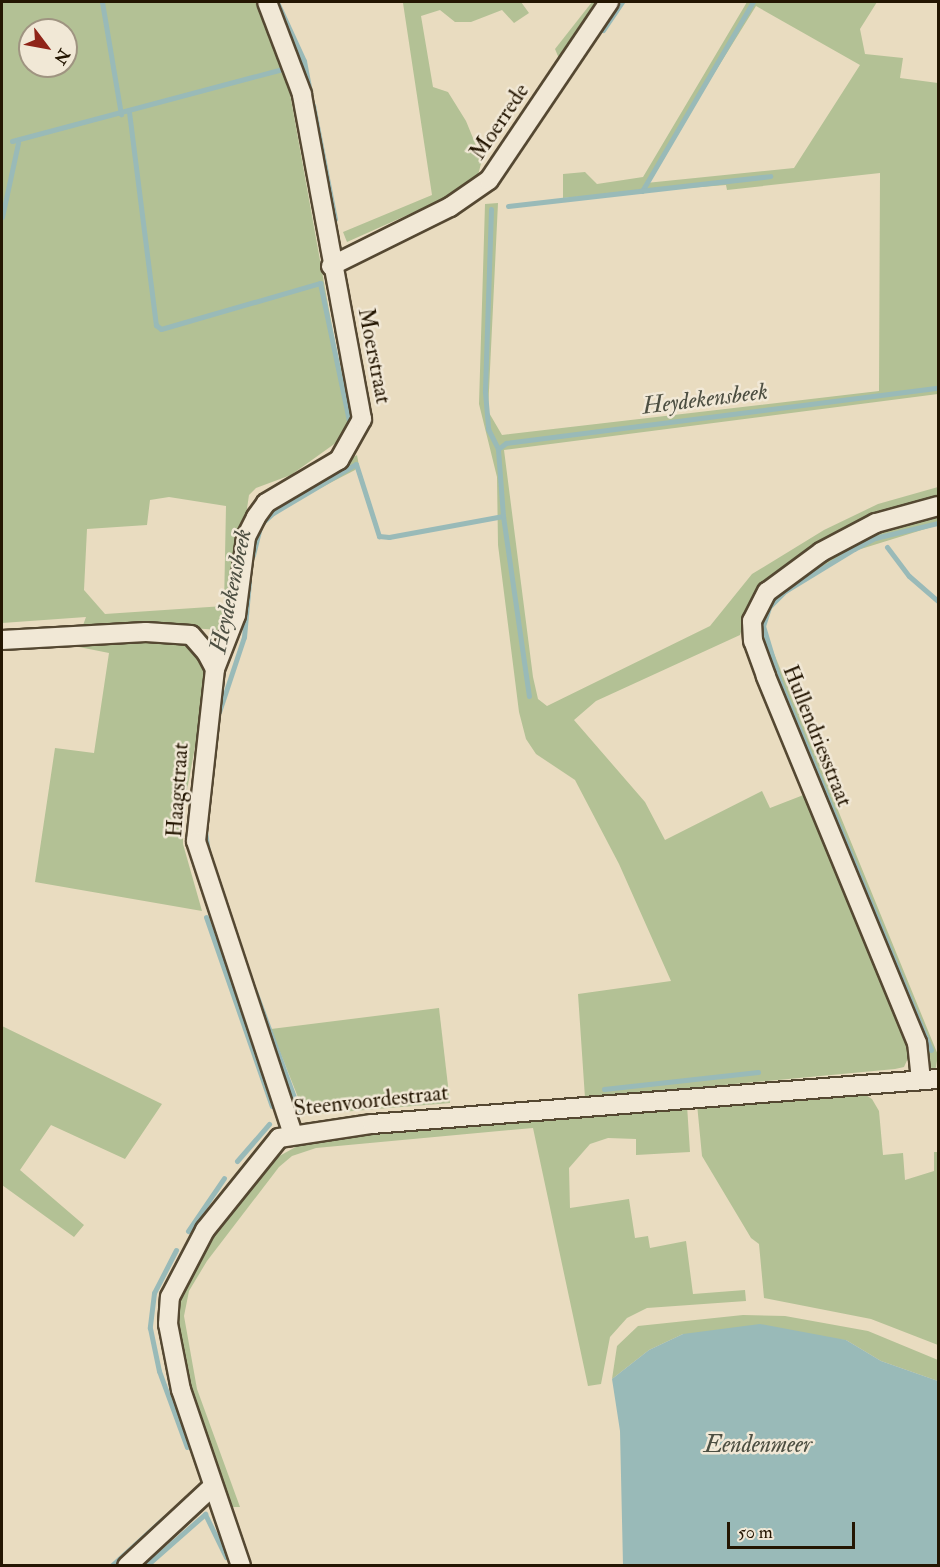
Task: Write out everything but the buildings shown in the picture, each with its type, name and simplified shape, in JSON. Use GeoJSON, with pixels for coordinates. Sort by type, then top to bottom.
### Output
{"type":"FeatureCollection","features":[{"type":"Feature","properties":{"kind":"street","name":"Moerstraat"},"geometry":{"type":"LineString","coordinates":[[215,669],[236,615],[246,537],[256,517],[266,503],[339,460],[358,432],[362,419],[356,379],[331,266],[302,94],[267,2]]}},
{"type":"Feature","properties":{"kind":"street","name":"Moerrede"},"geometry":{"type":"LineString","coordinates":[[331,266],[450,207],[489,180],[609,2]]}},
{"type":"Feature","properties":{"kind":"street","name":"Hullendriesstraat"},"geometry":{"type":"LineString","coordinates":[[930,1079],[766,676],[753,641],[752,621],[767,592],[821,552],[876,523],[939,506]]}},
{"type":"Feature","properties":{"kind":"street"},"geometry":{"type":"LineString","coordinates":[[2,640],[85,634],[191,635],[200,641],[215,669]]}},
{"type":"Feature","properties":{"kind":"street","name":"Haagstraat"},"geometry":{"type":"LineString","coordinates":[[215,669],[196,841],[292,1132]]}},
{"type":"Feature","properties":{"kind":"street","name":"Steenvoordestraat"},"geometry":{"type":"LineString","coordinates":[[242,1566],[213,1486],[172,1351],[170,1297],[205,1230],[268,1147],[292,1132],[930,1079]]}},
{"type":"Feature","properties":{"kind":"street"},"geometry":{"type":"LineString","coordinates":[[127,1566],[213,1486]]}},
{"type":"Feature","properties":{"kind":"green space"},"geometry":{"type":"Polygon","coordinates":[[[2,2],[259,2],[285,66],[351,432],[291,475],[256,488],[249,495],[231,617],[219,630],[164,626],[82,628],[86,617],[2,623],[2,2]],[[169,497],[150,500],[147,525],[87,529],[84,590],[105,614],[224,606],[226,506],[169,497]]]}},
{"type":"Feature","properties":{"kind":"green space"},"geometry":{"type":"Polygon","coordinates":[[[521,2],[529,13],[514,23],[502,10],[471,22],[455,22],[440,10],[421,16],[433,87],[448,92],[466,121],[482,160],[478,175],[441,200],[347,242],[343,232],[432,195],[403,3],[521,2]]]}},
{"type":"Feature","properties":{"kind":"green space"},"geometry":{"type":"Polygon","coordinates":[[[592,2],[602,2],[560,61],[555,49],[592,2]]]}},
{"type":"Feature","properties":{"kind":"green space"},"geometry":{"type":"Polygon","coordinates":[[[747,2],[877,2],[860,29],[865,54],[903,58],[900,78],[938,83],[938,394],[504,450],[533,677],[538,699],[547,706],[710,626],[752,574],[824,530],[878,504],[938,487],[938,497],[848,527],[767,579],[752,596],[740,635],[596,701],[574,720],[645,802],[665,840],[762,791],[770,808],[806,794],[910,1054],[904,1067],[585,1098],[578,994],[671,981],[619,864],[575,780],[536,754],[526,739],[519,712],[498,545],[497,477],[479,404],[485,204],[498,203],[488,411],[502,435],[879,391],[880,173],[727,190],[726,185],[563,198],[563,174],[585,172],[597,184],[643,177],[747,2]],[[756,6],[646,183],[794,168],[860,65],[756,6]]]}},
{"type":"Feature","properties":{"kind":"green space"},"geometry":{"type":"Polygon","coordinates":[[[357,455],[359,466],[355,470],[303,497],[298,489],[357,455]]]}},
{"type":"Feature","properties":{"kind":"green space"},"geometry":{"type":"Polygon","coordinates":[[[938,510],[938,525],[848,553],[784,593],[769,611],[764,629],[938,1055],[935,1072],[927,1063],[758,633],[767,602],[788,581],[866,534],[938,510]]]}},
{"type":"Feature","properties":{"kind":"green space"},"geometry":{"type":"Polygon","coordinates":[[[182,638],[202,656],[207,682],[183,812],[183,844],[202,911],[35,882],[55,748],[94,753],[109,653],[74,646],[77,640],[182,638]]]}},
{"type":"Feature","properties":{"kind":"green space"},"geometry":{"type":"Polygon","coordinates":[[[439,1008],[450,1103],[305,1115],[271,1029],[439,1008]]]}},
{"type":"Feature","properties":{"kind":"green space"},"geometry":{"type":"Polygon","coordinates":[[[2,1026],[162,1104],[125,1159],[51,1125],[20,1170],[84,1225],[74,1237],[2,1185],[2,1026]]]}},
{"type":"Feature","properties":{"kind":"green space"},"geometry":{"type":"Polygon","coordinates":[[[861,1092],[872,1099],[879,1111],[883,1155],[903,1153],[905,1180],[934,1171],[934,1152],[938,1152],[938,1345],[871,1319],[764,1298],[759,1244],[751,1238],[702,1156],[697,1104],[861,1092]]]}},
{"type":"Feature","properties":{"kind":"green space"},"geometry":{"type":"Polygon","coordinates":[[[687,1105],[690,1152],[636,1155],[636,1139],[608,1138],[590,1144],[569,1168],[570,1208],[629,1199],[635,1238],[648,1236],[650,1248],[686,1241],[693,1294],[745,1290],[746,1301],[647,1308],[627,1318],[610,1337],[601,1384],[588,1386],[533,1128],[316,1148],[292,1156],[279,1167],[207,1261],[189,1291],[184,1316],[197,1389],[240,1507],[230,1507],[189,1385],[177,1315],[181,1292],[204,1249],[265,1164],[310,1139],[687,1105]]]}},
{"type":"Feature","properties":{"kind":"green space"},"geometry":{"type":"Polygon","coordinates":[[[743,1315],[785,1316],[868,1331],[938,1360],[938,1381],[881,1361],[846,1340],[683,1334],[649,1350],[612,1379],[617,1346],[638,1326],[743,1315]]]}},
{"type":"Feature","properties":{"kind":"water","name":"Eendenmeer"},"geometry":{"type":"Polygon","coordinates":[[[760,1324],[846,1340],[881,1361],[938,1381],[938,1565],[623,1565],[620,1431],[612,1379],[649,1350],[683,1334],[760,1324]]]}},
{"type":"Feature","properties":{"kind":"waterway"},"geometry":{"type":"LineString","coordinates":[[102,2],[121,114]]}},
{"type":"Feature","properties":{"kind":"waterway"},"geometry":{"type":"LineString","coordinates":[[277,2],[304,61],[310,93]]}},
{"type":"Feature","properties":{"kind":"waterway"},"geometry":{"type":"LineString","coordinates":[[603,30],[622,2]]}},
{"type":"Feature","properties":{"kind":"waterway"},"geometry":{"type":"LineString","coordinates":[[642,191],[753,2]]}},
{"type":"Feature","properties":{"kind":"waterway"},"geometry":{"type":"LineString","coordinates":[[12,141],[283,69]]}},
{"type":"Feature","properties":{"kind":"waterway"},"geometry":{"type":"LineString","coordinates":[[313,105],[335,219]]}},
{"type":"Feature","properties":{"kind":"waterway"},"geometry":{"type":"LineString","coordinates":[[129,112],[156,325],[161,329],[320,283],[350,425]]}},
{"type":"Feature","properties":{"kind":"waterway"},"geometry":{"type":"LineString","coordinates":[[2,217],[18,143]]}},
{"type":"Feature","properties":{"kind":"waterway"},"geometry":{"type":"LineString","coordinates":[[508,206],[770,176]]}},
{"type":"Feature","properties":{"kind":"waterway"},"geometry":{"type":"LineString","coordinates":[[491,209],[485,392],[488,429],[498,449]]}},
{"type":"Feature","properties":{"kind":"waterway","name":"Heydekensbeek"},"geometry":{"type":"LineString","coordinates":[[253,555],[261,524],[273,513],[356,464],[379,536],[389,537],[503,516],[498,449],[506,443],[938,388]]}},
{"type":"Feature","properties":{"kind":"waterway"},"geometry":{"type":"LineString","coordinates":[[503,516],[529,696]]}},
{"type":"Feature","properties":{"kind":"waterway"},"geometry":{"type":"LineString","coordinates":[[931,1050],[779,679],[763,626],[769,607],[785,591],[854,549],[875,538],[938,523]]}},
{"type":"Feature","properties":{"kind":"waterway"},"geometry":{"type":"LineString","coordinates":[[887,547],[909,576],[938,601]]}},
{"type":"Feature","properties":{"kind":"waterway","name":"Heydekensbeek"},"geometry":{"type":"LineString","coordinates":[[219,712],[244,637],[249,582]]}},
{"type":"Feature","properties":{"kind":"waterway","name":"Heydekensbeek"},"geometry":{"type":"LineString","coordinates":[[205,831],[208,852]]}},
{"type":"Feature","properties":{"kind":"waterway"},"geometry":{"type":"LineString","coordinates":[[206,917],[272,1106]]}},
{"type":"Feature","properties":{"kind":"waterway","name":"Heydekensbeek"},"geometry":{"type":"LineString","coordinates":[[255,991],[300,1113]]}},
{"type":"Feature","properties":{"kind":"waterway"},"geometry":{"type":"LineString","coordinates":[[604,1089],[758,1072]]}},
{"type":"Feature","properties":{"kind":"waterway","name":"Heydekensbeek"},"geometry":{"type":"LineString","coordinates":[[237,1161],[269,1124]]}},
{"type":"Feature","properties":{"kind":"waterway","name":"Heydekensbeek"},"geometry":{"type":"LineString","coordinates":[[188,1231],[224,1178]]}},
{"type":"Feature","properties":{"kind":"waterway","name":"Heydekensbeek"},"geometry":{"type":"LineString","coordinates":[[176,1250],[154,1293],[150,1328],[159,1371],[187,1447]]}},
{"type":"Feature","properties":{"kind":"waterway"},"geometry":{"type":"LineString","coordinates":[[146,1566],[205,1514],[226,1557]]}},
{"type":"Feature","properties":{"kind":"waterway"},"geometry":{"type":"LineString","coordinates":[[111,1566],[164,1518]]}}]}
